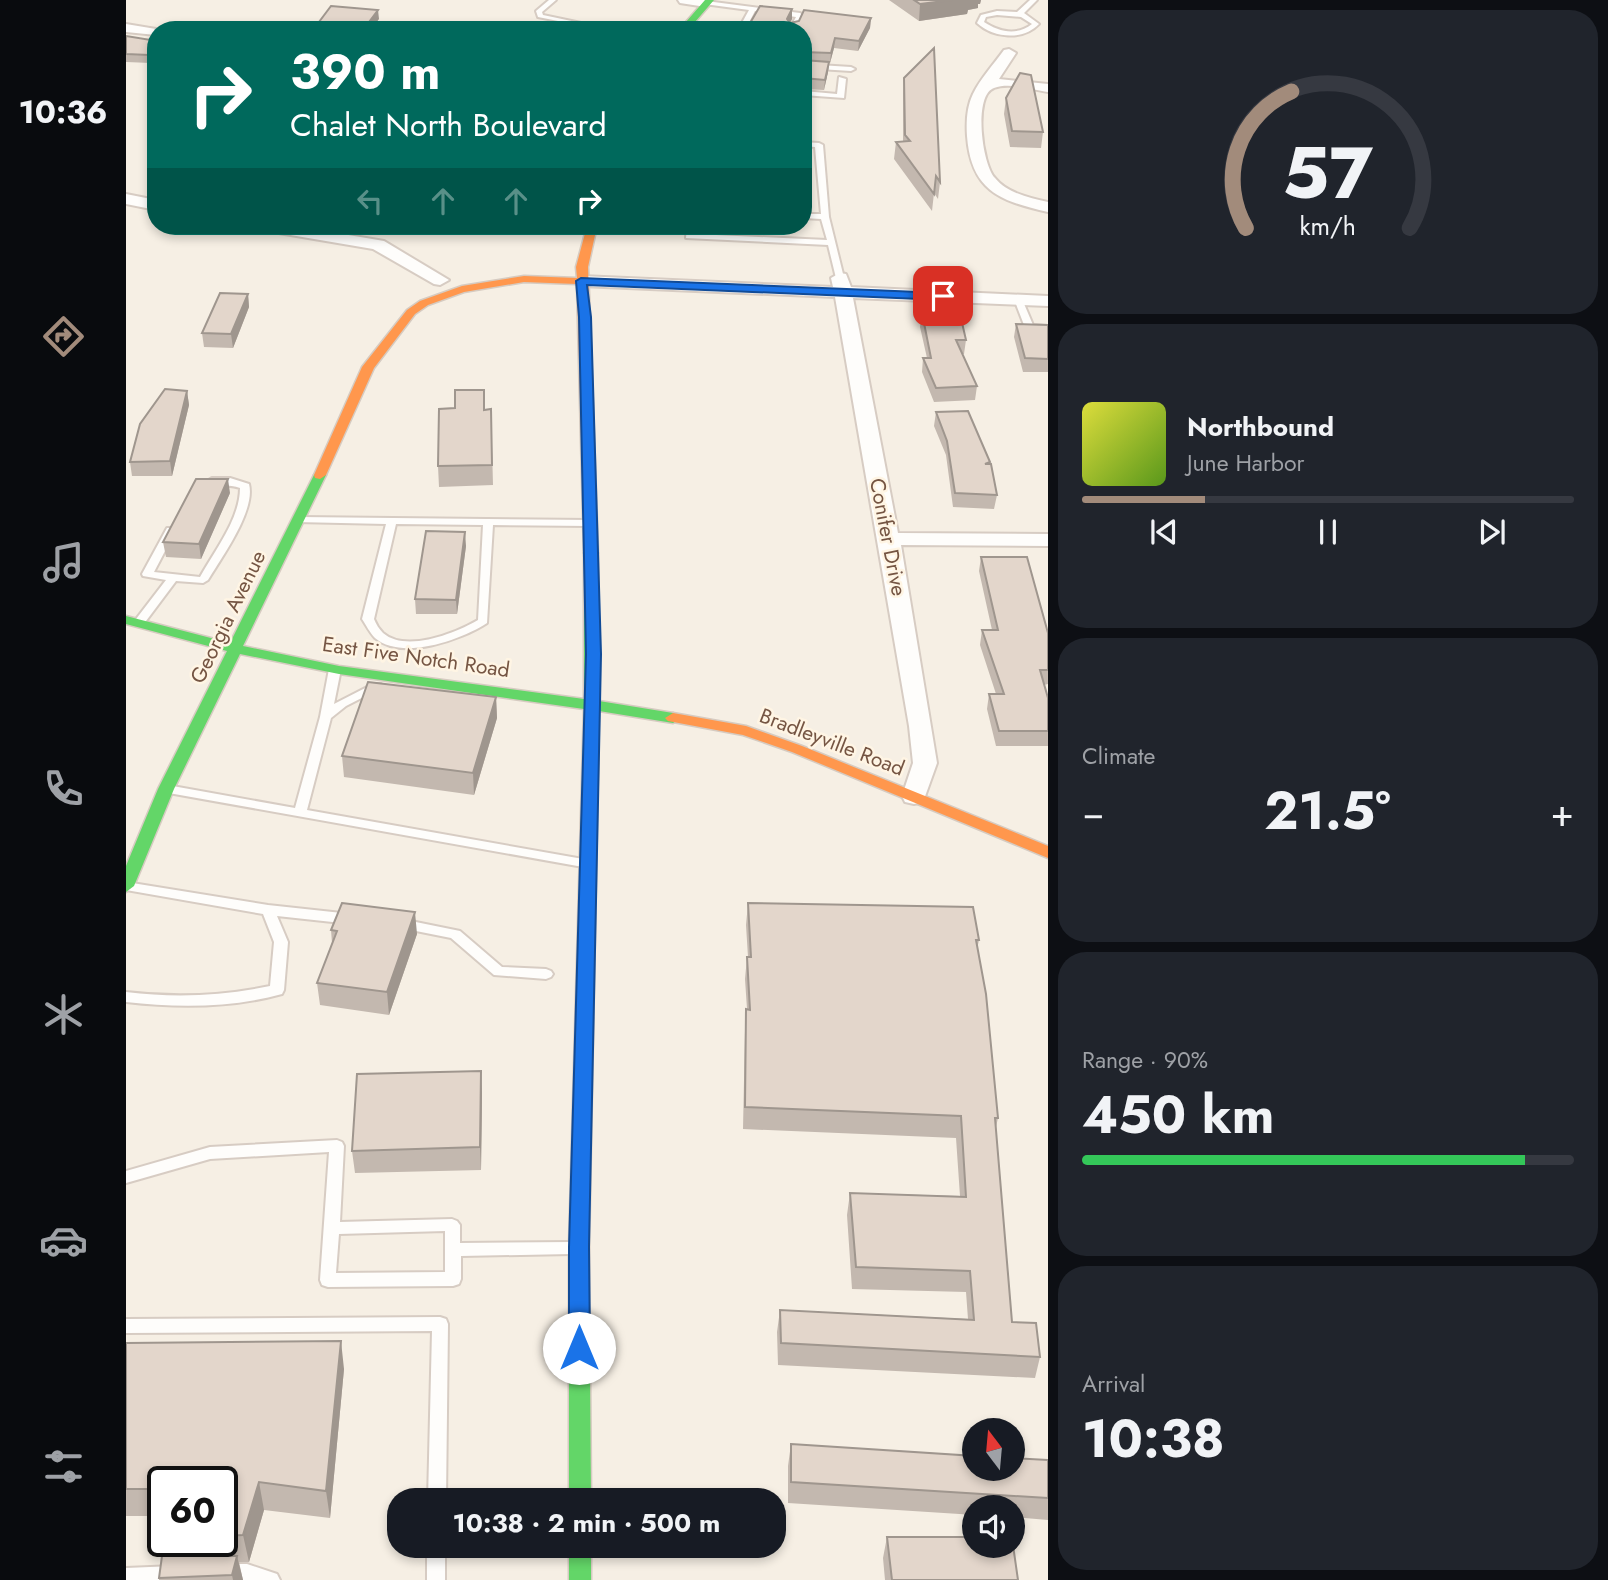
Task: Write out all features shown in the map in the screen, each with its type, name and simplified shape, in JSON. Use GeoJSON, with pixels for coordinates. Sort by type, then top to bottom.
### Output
{"type":"FeatureCollection","features":[{"type":"Feature","properties":{"kind":"main road"},"geometry":{"type":"LineString","coordinates":[[691,21],[708,2]]}},
{"type":"Feature","properties":{"kind":"main road"},"geometry":{"type":"LineString","coordinates":[[580,1488],[579,1247],[593,654],[582,274],[590,235]]}},
{"type":"Feature","properties":{"kind":"main road"},"geometry":{"type":"LineString","coordinates":[[409,293],[440,280],[504,268],[582,274]]}},
{"type":"Feature","properties":{"kind":"main road","name":"Georgia Avenue"},"geometry":{"type":"LineString","coordinates":[[126,886],[166,789],[299,520],[368,368],[411,312],[424,303],[462,289],[506,281],[582,274]]}},
{"type":"Feature","properties":{"kind":"main road","name":"Georgia Avenue"},"geometry":{"type":"LineString","coordinates":[[367,347],[368,368]]}},
{"type":"Feature","properties":{"kind":"main road","name":"East Five Notch Road"},"geometry":{"type":"LineString","coordinates":[[132,622],[236,650],[335,668],[591,703]]}},
{"type":"Feature","properties":{"kind":"main road","name":"Bradleyville Road"},"geometry":{"type":"LineString","coordinates":[[591,703],[746,731],[797,749],[1048,852]]}},
{"type":"Feature","properties":{"kind":"main road"},"geometry":{"type":"LineString","coordinates":[[580,1558],[580,1580]]}},
{"type":"Feature","properties":{"kind":"street"},"geometry":{"type":"LineString","coordinates":[[685,0],[708,2]]}},
{"type":"Feature","properties":{"kind":"street"},"geometry":{"type":"LineString","coordinates":[[126,28],[147,29]]}},
{"type":"Feature","properties":{"kind":"street"},"geometry":{"type":"LineString","coordinates":[[1009,53],[987,85],[981,89],[974,108],[979,167],[985,178],[996,188],[1048,207]]}},
{"type":"Feature","properties":{"kind":"street"},"geometry":{"type":"LineString","coordinates":[[987,85],[1021,84],[1048,88]]}},
{"type":"Feature","properties":{"kind":"street"},"geometry":{"type":"LineString","coordinates":[[126,200],[147,204]]}},
{"type":"Feature","properties":{"kind":"street"},"geometry":{"type":"LineString","coordinates":[[320,235],[378,245],[440,280]]}},
{"type":"Feature","properties":{"kind":"street"},"geometry":{"type":"LineString","coordinates":[[582,274],[842,285],[1048,301]]}},
{"type":"Feature","properties":{"kind":"street"},"geometry":{"type":"LineString","coordinates":[[842,285],[1048,285]]}},
{"type":"Feature","properties":{"kind":"street","name":"Conifer Drive"},"geometry":{"type":"LineString","coordinates":[[842,285],[889,539],[925,763],[914,796]]}},
{"type":"Feature","properties":{"kind":"street"},"geometry":{"type":"LineString","coordinates":[[889,539],[1048,540]]}},
{"type":"Feature","properties":{"kind":"lane"},"geometry":{"type":"LineString","coordinates":[[554,0],[538,11],[540,16],[566,21]]}},
{"type":"Feature","properties":{"kind":"lane"},"geometry":{"type":"LineString","coordinates":[[1019,14],[1034,0]]}},
{"type":"Feature","properties":{"kind":"lane"},"geometry":{"type":"LineString","coordinates":[[708,2],[800,15],[797,21]]}},
{"type":"Feature","properties":{"kind":"lane"},"geometry":{"type":"LineString","coordinates":[[747,21],[753,9]]}},
{"type":"Feature","properties":{"kind":"lane"},"geometry":{"type":"LineString","coordinates":[[1035,26],[1035,21],[1019,14],[989,14],[983,16],[980,23],[989,29],[1007,33],[1024,32],[1035,26],[1048,28]]}},
{"type":"Feature","properties":{"kind":"lane"},"geometry":{"type":"LineString","coordinates":[[812,67],[851,69]]}},
{"type":"Feature","properties":{"kind":"lane"},"geometry":{"type":"LineString","coordinates":[[812,94],[841,96],[842,79]]}},
{"type":"Feature","properties":{"kind":"lane"},"geometry":{"type":"LineString","coordinates":[[812,145],[819,145],[825,217],[842,285]]}},
{"type":"Feature","properties":{"kind":"lane"},"geometry":{"type":"LineString","coordinates":[[812,216],[825,217]]}},
{"type":"Feature","properties":{"kind":"lane"},"geometry":{"type":"LineString","coordinates":[[689,235],[832,243]]}},
{"type":"Feature","properties":{"kind":"lane"},"geometry":{"type":"LineString","coordinates":[[1017,299],[1029,328],[1048,329]]}},
{"type":"Feature","properties":{"kind":"lane"},"geometry":{"type":"LineString","coordinates":[[179,513],[147,574],[203,580],[247,495],[245,486],[230,481],[210,481],[201,485]]}},
{"type":"Feature","properties":{"kind":"lane"},"geometry":{"type":"LineString","coordinates":[[299,520],[591,523]]}},
{"type":"Feature","properties":{"kind":"lane"},"geometry":{"type":"LineString","coordinates":[[392,521],[368,619],[381,636],[408,644],[441,640],[467,633],[483,621],[488,522]]}},
{"type":"Feature","properties":{"kind":"lane"},"geometry":{"type":"LineString","coordinates":[[132,622],[173,578]]}},
{"type":"Feature","properties":{"kind":"lane"},"geometry":{"type":"LineString","coordinates":[[300,813],[326,716],[335,668]]}},
{"type":"Feature","properties":{"kind":"lane"},"geometry":{"type":"LineString","coordinates":[[326,716],[342,703],[401,676]]}},
{"type":"Feature","properties":{"kind":"lane"},"geometry":{"type":"LineString","coordinates":[[166,789],[587,864]]}},
{"type":"Feature","properties":{"kind":"lane"},"geometry":{"type":"LineString","coordinates":[[126,886],[268,910],[378,921],[456,934],[499,972],[546,974]]}},
{"type":"Feature","properties":{"kind":"lane"},"geometry":{"type":"LineString","coordinates":[[126,997],[158,1002],[244,997],[277,990],[281,942],[268,910]]}},
{"type":"Feature","properties":{"kind":"lane"},"geometry":{"type":"LineString","coordinates":[[126,1177],[210,1153],[337,1146],[328,1280],[453,1279],[452,1225],[332,1228]]}},
{"type":"Feature","properties":{"kind":"lane"},"geometry":{"type":"LineString","coordinates":[[453,1250],[579,1247]]}},
{"type":"Feature","properties":{"kind":"lane"},"geometry":{"type":"LineString","coordinates":[[126,1326],[440,1324],[437,1488]]}},
{"type":"Feature","properties":{"kind":"lane"},"geometry":{"type":"LineString","coordinates":[[436,1558],[436,1580]]}},
{"type":"Feature","properties":{"kind":"lane"},"geometry":{"type":"LineString","coordinates":[[126,1576],[247,1572],[271,1580]]}},
{"type":"Feature","properties":{"kind":"building"},"geometry":{"type":"Polygon","coordinates":[[[914,0],[952,0],[920,4],[914,0]]]}},
{"type":"Feature","properties":{"kind":"building"},"geometry":{"type":"Polygon","coordinates":[[[331,6],[378,10],[370,21],[320,21],[331,6]]]}},
{"type":"Feature","properties":{"kind":"building"},"geometry":{"type":"Polygon","coordinates":[[[760,6],[792,9],[788,21],[751,21],[760,6]]]}},
{"type":"Feature","properties":{"kind":"building"},"geometry":{"type":"Polygon","coordinates":[[[804,10],[871,18],[859,41],[835,38],[831,53],[812,52],[812,21],[799,21],[804,10]]]}},
{"type":"Feature","properties":{"kind":"building"},"geometry":{"type":"Polygon","coordinates":[[[126,36],[147,39],[147,55],[126,54],[126,36]]]}},
{"type":"Feature","properties":{"kind":"building"},"geometry":{"type":"Polygon","coordinates":[[[934,48],[940,182],[936,176],[934,194],[896,142],[910,141],[905,135],[904,78],[934,48]]]}},
{"type":"Feature","properties":{"kind":"building"},"geometry":{"type":"Polygon","coordinates":[[[812,61],[829,62],[825,80],[812,79],[812,61]]]}},
{"type":"Feature","properties":{"kind":"building"},"geometry":{"type":"Polygon","coordinates":[[[1020,73],[1031,75],[1043,132],[1012,131],[1006,98],[1020,73]]]}},
{"type":"Feature","properties":{"kind":"building"},"geometry":{"type":"Polygon","coordinates":[[[220,293],[248,294],[231,334],[202,333],[220,293]]]}},
{"type":"Feature","properties":{"kind":"building"},"geometry":{"type":"Polygon","coordinates":[[[922,313],[960,314],[966,340],[956,340],[977,386],[936,388],[923,358],[931,358],[922,313]]]}},
{"type":"Feature","properties":{"kind":"building"},"geometry":{"type":"Polygon","coordinates":[[[1016,324],[1048,325],[1048,359],[1025,358],[1016,324]]]}},
{"type":"Feature","properties":{"kind":"building"},"geometry":{"type":"Polygon","coordinates":[[[165,389],[187,391],[170,461],[130,462],[140,424],[165,389]]]}},
{"type":"Feature","properties":{"kind":"building"},"geometry":{"type":"Polygon","coordinates":[[[455,390],[484,390],[484,410],[491,409],[492,465],[438,466],[439,409],[455,408],[455,390]]]}},
{"type":"Feature","properties":{"kind":"building"},"geometry":{"type":"Polygon","coordinates":[[[968,411],[990,462],[985,464],[991,464],[997,495],[955,493],[947,441],[936,412],[968,411]]]}},
{"type":"Feature","properties":{"kind":"building"},"geometry":{"type":"Polygon","coordinates":[[[196,479],[228,479],[199,544],[163,542],[196,479]]]}},
{"type":"Feature","properties":{"kind":"building"},"geometry":{"type":"Polygon","coordinates":[[[426,531],[465,532],[456,600],[415,599],[426,531]]]}},
{"type":"Feature","properties":{"kind":"building"},"geometry":{"type":"Polygon","coordinates":[[[981,557],[1027,557],[1048,633],[1048,670],[1040,670],[1048,698],[1048,731],[999,731],[989,694],[1004,694],[982,630],[998,630],[981,557]]]}},
{"type":"Feature","properties":{"kind":"building"},"geometry":{"type":"Polygon","coordinates":[[[368,682],[496,697],[473,773],[342,756],[368,682]]]}},
{"type":"Feature","properties":{"kind":"building"},"geometry":{"type":"Polygon","coordinates":[[[342,903],[415,912],[387,992],[317,983],[337,931],[331,930],[342,903]]]}},
{"type":"Feature","properties":{"kind":"building"},"geometry":{"type":"Polygon","coordinates":[[[748,903],[973,907],[986,994],[998,1118],[995,1118],[1012,1322],[1036,1323],[1040,1357],[781,1343],[780,1310],[974,1320],[970,1271],[856,1267],[850,1193],[966,1197],[961,1116],[745,1107],[746,1009],[750,1010],[747,957],[751,957],[748,903]]]}},
{"type":"Feature","properties":{"kind":"building"},"geometry":{"type":"Polygon","coordinates":[[[481,1071],[480,1147],[352,1151],[357,1074],[481,1071]]]}},
{"type":"Feature","properties":{"kind":"building"},"geometry":{"type":"Polygon","coordinates":[[[341,1341],[326,1491],[259,1482],[243,1535],[238,1535],[238,1466],[147,1466],[147,1489],[126,1489],[126,1343],[341,1341]]]}},
{"type":"Feature","properties":{"kind":"building"},"geometry":{"type":"Polygon","coordinates":[[[791,1444],[962,1455],[962,1481],[1025,1481],[1026,1459],[1048,1460],[1048,1498],[791,1482],[791,1444]]]}},
{"type":"Feature","properties":{"kind":"building"},"geometry":{"type":"Polygon","coordinates":[[[887,1537],[962,1537],[962,1558],[1015,1558],[1018,1580],[892,1580],[887,1537]]]}},
{"type":"Feature","properties":{"kind":"building"},"geometry":{"type":"Polygon","coordinates":[[[162,1557],[237,1557],[232,1575],[159,1578],[162,1557]]]}},
{"type":"Feature","properties":{"kind":"traffic: fast"},"geometry":{"type":"LineString","coordinates":[[691,21],[710,0]]}},
{"type":"Feature","properties":{"kind":"traffic: fast"},"geometry":{"type":"LineString","coordinates":[[126,886],[166,789],[320,475]]}},
{"type":"Feature","properties":{"kind":"traffic: fast"},"geometry":{"type":"LineString","coordinates":[[580,1488],[579,1247],[593,654],[591,553]]}},
{"type":"Feature","properties":{"kind":"traffic: fast"},"geometry":{"type":"LineString","coordinates":[[126,620],[232,648],[312,665],[673,718]]}},
{"type":"Feature","properties":{"kind":"traffic: fast"},"geometry":{"type":"LineString","coordinates":[[580,1558],[580,1580]]}},
{"type":"Feature","properties":{"kind":"traffic: slow"},"geometry":{"type":"LineString","coordinates":[[590,235],[582,267],[591,553]]}},
{"type":"Feature","properties":{"kind":"traffic: slow"},"geometry":{"type":"LineString","coordinates":[[320,475],[368,367],[411,312],[424,303],[462,289],[524,279],[581,281]]}},
{"type":"Feature","properties":{"kind":"traffic: slow"},"geometry":{"type":"LineString","coordinates":[[673,718],[746,731],[797,749],[1048,852]]}},
{"type":"Feature","properties":{"kind":"route"},"geometry":{"type":"LineString","coordinates":[[579,1348],[593,654],[585,317],[581,281],[943,296]]}}]}
